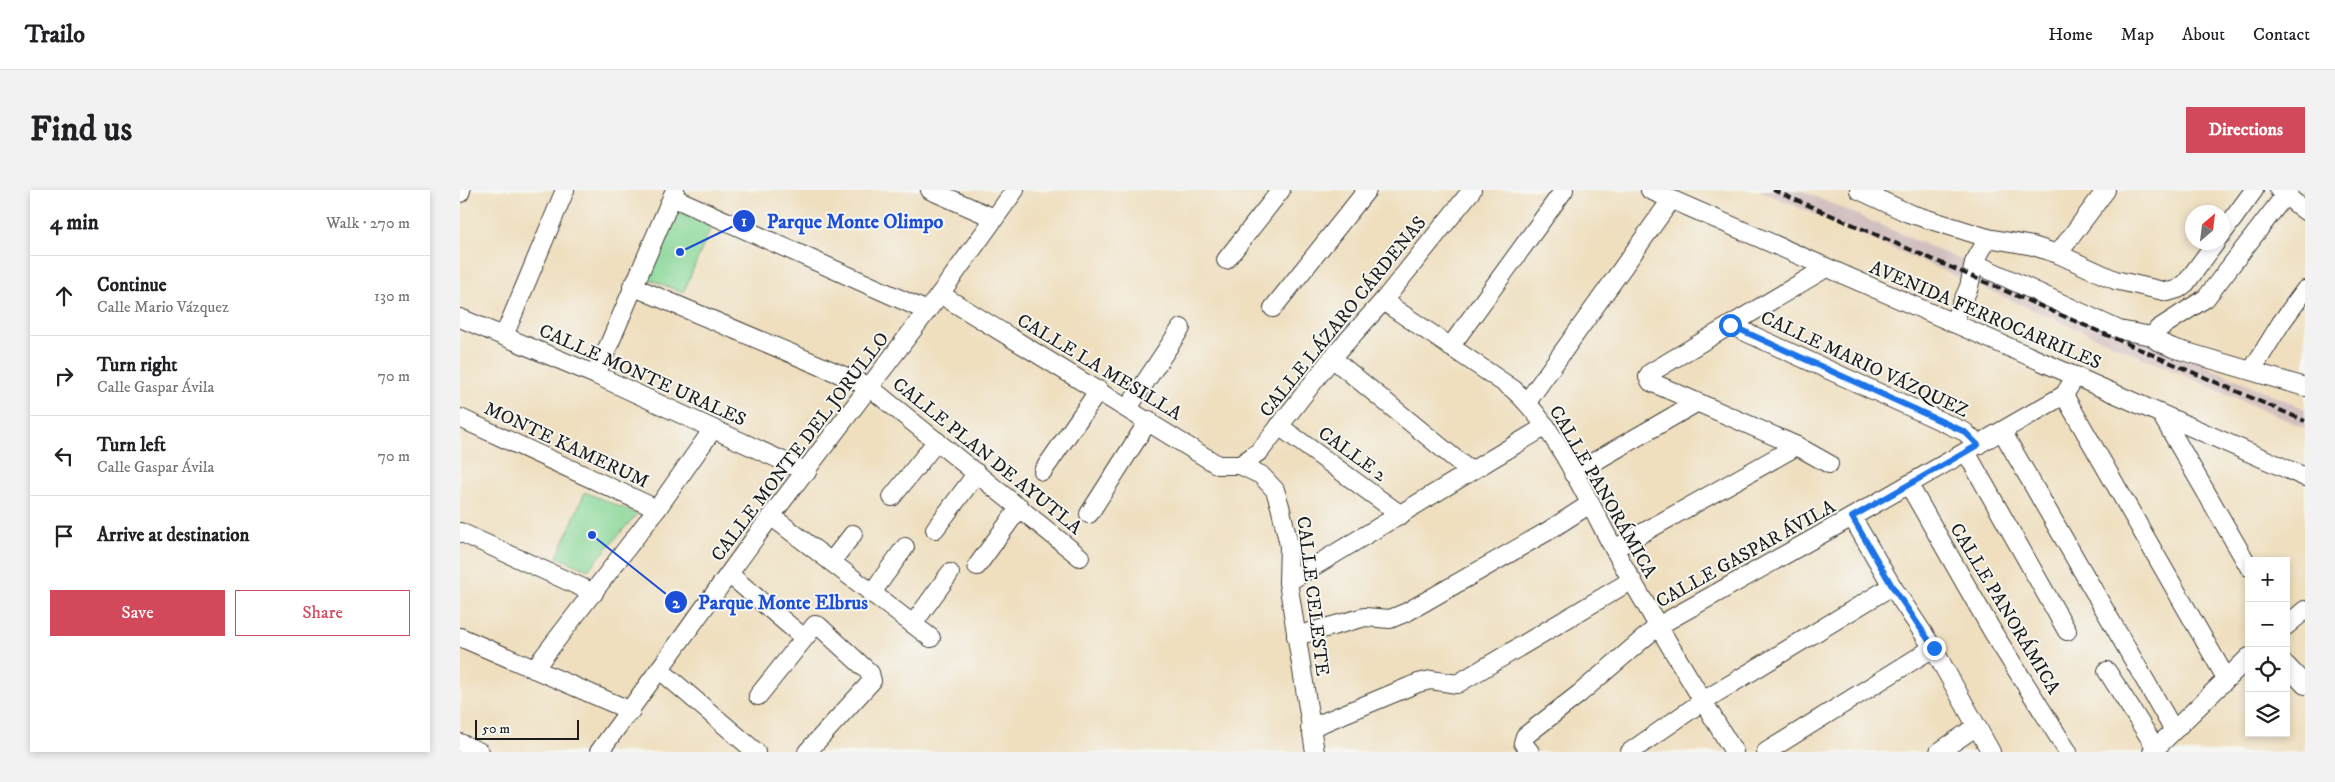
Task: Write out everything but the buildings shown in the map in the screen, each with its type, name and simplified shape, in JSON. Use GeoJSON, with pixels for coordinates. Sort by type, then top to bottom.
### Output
{"type":"FeatureCollection","features":[{"type":"Feature","properties":{"kind":"street"},"geometry":{"type":"LineString","coordinates":[[504,336],[565,190]]}},
{"type":"Feature","properties":{"kind":"street"},"geometry":{"type":"LineString","coordinates":[[930,190],[994,218]]}},
{"type":"Feature","properties":{"kind":"street","name":"CALLE MONTE DEL JORULLO"},"geometry":{"type":"LineString","coordinates":[[599,752],[631,711],[772,516],[807,472],[868,386],[928,311],[1015,190]]}},
{"type":"Feature","properties":{"kind":"street"},"geometry":{"type":"LineString","coordinates":[[1226,260],[1281,190]]}},
{"type":"Feature","properties":{"kind":"street"},"geometry":{"type":"LineString","coordinates":[[1273,308],[1367,190]]}},
{"type":"Feature","properties":{"kind":"street","name":"CALLE LÁZARO CÁRDENAS"},"geometry":{"type":"LineString","coordinates":[[1240,464],[1260,451],[1332,358],[1383,301],[1472,190]]}},
{"type":"Feature","properties":{"kind":"street"},"geometry":{"type":"LineString","coordinates":[[1450,347],[1564,190]]}},
{"type":"Feature","properties":{"kind":"street","name":"AVENIDA FERROCARRILES"},"geometry":{"type":"LineString","coordinates":[[1650,190],[2305,477]]}},
{"type":"Feature","properties":{"kind":"street"},"geometry":{"type":"LineString","coordinates":[[1859,190],[1908,213],[1988,238],[2033,246],[2058,254],[2115,280],[2168,292],[2178,289],[2186,283],[2210,250]]}},
{"type":"Feature","properties":{"kind":"street"},"geometry":{"type":"LineString","coordinates":[[2058,254],[2106,190]]}},
{"type":"Feature","properties":{"kind":"street"},"geometry":{"type":"LineString","coordinates":[[2230,223],[2254,190]]}},
{"type":"Feature","properties":{"kind":"street"},"geometry":{"type":"LineString","coordinates":[[2152,336],[2158,329],[2206,298],[2285,192],[2305,210]]}},
{"type":"Feature","properties":{"kind":"street"},"geometry":{"type":"LineString","coordinates":[[596,375],[632,286],[673,194],[928,311]]}},
{"type":"Feature","properties":{"kind":"street"},"geometry":{"type":"LineString","coordinates":[[1527,402],[1670,200]]}},
{"type":"Feature","properties":{"kind":"street"},"geometry":{"type":"LineString","coordinates":[[1952,323],[1970,287],[1974,263],[1988,238]]}},
{"type":"Feature","properties":{"kind":"street"},"geometry":{"type":"LineString","coordinates":[[1974,263],[2119,330],[2152,336],[2157,341],[2173,348],[2305,387]]}},
{"type":"Feature","properties":{"kind":"street"},"geometry":{"type":"LineString","coordinates":[[1826,268],[1650,373],[1648,377],[1651,382],[1797,446],[1829,464]]}},
{"type":"Feature","properties":{"kind":"street","name":"CALLE PLAN DE AYUTLA"},"geometry":{"type":"LineString","coordinates":[[632,286],[868,386],[1080,557]]}},
{"type":"Feature","properties":{"kind":"street"},"geometry":{"type":"LineString","coordinates":[[2252,370],[2281,323],[2305,290]]}},
{"type":"Feature","properties":{"kind":"street","name":"CALLE LA MESILLA"},"geometry":{"type":"LineString","coordinates":[[940,294],[1149,420],[1218,465],[1240,464]]}},
{"type":"Feature","properties":{"kind":"street","name":"CALLE PANORÁMICA"},"geometry":{"type":"LineString","coordinates":[[1383,301],[1513,389],[1527,402],[1546,426],[1658,626],[1734,752]]}},
{"type":"Feature","properties":{"kind":"street","name":"CALLE MONTE URALES"},"geometry":{"type":"LineString","coordinates":[[460,318],[596,375],[807,472]]}},
{"type":"Feature","properties":{"kind":"street","name":"CALLE MARIO VÁZQUEZ"},"geometry":{"type":"LineString","coordinates":[[1730,325],[1965,432],[1972,449],[2067,631]]}},
{"type":"Feature","properties":{"kind":"street"},"geometry":{"type":"LineString","coordinates":[[1128,408],[1182,328]]}},
{"type":"Feature","properties":{"kind":"street"},"geometry":{"type":"LineString","coordinates":[[1332,358],[1470,471]]}},
{"type":"Feature","properties":{"kind":"street","name":"CALLE GASPAR ÁVILA"},"geometry":{"type":"LineString","coordinates":[[1530,752],[1523,743],[1525,736],[1579,694],[1658,626],[1909,485],[2064,395],[2076,376]]}},
{"type":"Feature","properties":{"kind":"street"},"geometry":{"type":"LineString","coordinates":[[1043,471],[1099,390]]}},
{"type":"Feature","properties":{"kind":"street"},"geometry":{"type":"LineString","coordinates":[[2064,395],[2226,678]]}},
{"type":"Feature","properties":{"kind":"street"},"geometry":{"type":"LineString","coordinates":[[1573,474],[1696,403]]}},
{"type":"Feature","properties":{"kind":"street"},"geometry":{"type":"LineString","coordinates":[[2162,414],[2245,560]]}},
{"type":"Feature","properties":{"kind":"street","name":"MONTE KAMERUM"},"geometry":{"type":"LineString","coordinates":[[460,418],[657,509]]}},
{"type":"Feature","properties":{"kind":"street"},"geometry":{"type":"LineString","coordinates":[[1089,514],[1149,420]]}},
{"type":"Feature","properties":{"kind":"street","name":"CALLE 2"},"geometry":{"type":"LineString","coordinates":[[1279,426],[1401,515]]}},
{"type":"Feature","properties":{"kind":"street"},"geometry":{"type":"LineString","coordinates":[[1288,582],[1546,426]]}},
{"type":"Feature","properties":{"kind":"street"},"geometry":{"type":"LineString","coordinates":[[534,669],[657,509],[713,429]]}},
{"type":"Feature","properties":{"kind":"street"},"geometry":{"type":"LineString","coordinates":[[2002,431],[2173,730]]}},
{"type":"Feature","properties":{"kind":"street"},"geometry":{"type":"LineString","coordinates":[[892,497],[937,441]]}},
{"type":"Feature","properties":{"kind":"street"},"geometry":{"type":"LineString","coordinates":[[1614,548],[1797,446]]}},
{"type":"Feature","properties":{"kind":"street","name":"CALLE CELESTE"},"geometry":{"type":"LineString","coordinates":[[1240,464],[1261,475],[1275,490],[1288,544],[1288,582],[1315,752]]}},
{"type":"Feature","properties":{"kind":"street"},"geometry":{"type":"LineString","coordinates":[[935,529],[977,473]]}},
{"type":"Feature","properties":{"kind":"street","name":"CALLE PANORÁMICA"},"geometry":{"type":"LineString","coordinates":[[1909,485],[1994,634],[2068,752]]}},
{"type":"Feature","properties":{"kind":"street"},"geometry":{"type":"LineString","coordinates":[[1296,636],[1365,617],[1390,619],[1407,612],[1548,531],[1590,504]]}},
{"type":"Feature","properties":{"kind":"street"},"geometry":{"type":"LineString","coordinates":[[978,566],[1020,507]]}},
{"type":"Feature","properties":{"kind":"street"},"geometry":{"type":"LineString","coordinates":[[772,516],[871,594],[932,638]]}},
{"type":"Feature","properties":{"kind":"street","name":"CALLE GASPAR ÁVILA"},"geometry":{"type":"LineString","coordinates":[[1852,517],[1892,586],[1934,648],[1992,752]]}},
{"type":"Feature","properties":{"kind":"street"},"geometry":{"type":"LineString","coordinates":[[460,532],[594,592]]}},
{"type":"Feature","properties":{"kind":"street"},"geometry":{"type":"LineString","coordinates":[[831,562],[854,534]]}},
{"type":"Feature","properties":{"kind":"street"},"geometry":{"type":"LineString","coordinates":[[871,594],[905,547]]}},
{"type":"Feature","properties":{"kind":"street"},"geometry":{"type":"LineString","coordinates":[[913,624],[950,573]]}},
{"type":"Feature","properties":{"kind":"street"},"geometry":{"type":"LineString","coordinates":[[729,574],[804,638]]}},
{"type":"Feature","properties":{"kind":"street"},"geometry":{"type":"LineString","coordinates":[[1310,728],[1418,683],[1431,680],[1457,684],[1632,580]]}},
{"type":"Feature","properties":{"kind":"street"},"geometry":{"type":"LineString","coordinates":[[1630,752],[1702,701],[1892,586]]}},
{"type":"Feature","properties":{"kind":"street"},"geometry":{"type":"LineString","coordinates":[[2290,623],[2305,610]]}},
{"type":"Feature","properties":{"kind":"street"},"geometry":{"type":"LineString","coordinates":[[758,696],[815,625],[819,626],[872,677],[872,681],[807,752]]}},
{"type":"Feature","properties":{"kind":"street"},"geometry":{"type":"LineString","coordinates":[[460,637],[631,711]]}},
{"type":"Feature","properties":{"kind":"street"},"geometry":{"type":"LineString","coordinates":[[1766,752],[1934,648]]}},
{"type":"Feature","properties":{"kind":"street"},"geometry":{"type":"LineString","coordinates":[[2107,671],[2154,750],[2245,661]]}},
{"type":"Feature","properties":{"kind":"street"},"geometry":{"type":"LineString","coordinates":[[2290,669],[2305,685]]}},
{"type":"Feature","properties":{"kind":"street"},"geometry":{"type":"LineString","coordinates":[[660,670],[751,751]]}},
{"type":"Feature","properties":{"kind":"street"},"geometry":{"type":"LineString","coordinates":[[1939,752],[1977,726]]}},
{"type":"Feature","properties":{"kind":"shaded area"},"geometry":{"type":"Polygon","coordinates":[[[1759,190],[1800,190],[1972,265],[1965,280],[1759,190]]]}},
{"type":"Feature","properties":{"kind":"shaded area"},"geometry":{"type":"Polygon","coordinates":[[[1984,270],[2305,409],[2305,428],[1976,285],[1984,270]]]}},
{"type":"Feature","properties":{"kind":"green space"},"geometry":{"type":"Polygon","coordinates":[[[677,210],[712,225],[683,293],[647,278],[677,210]]]}},
{"type":"Feature","properties":{"kind":"green space"},"geometry":{"type":"Polygon","coordinates":[[[585,492],[637,514],[588,570],[557,557],[585,492]]]}},
{"type":"Feature","properties":{"kind":"railway"},"geometry":{"type":"LineString","coordinates":[[1773,190],[2305,421]]}},
{"type":"Feature","properties":{"kind":"place","name":"Parque Monte Olimpo"},"geometry":{"type":"Point","coordinates":[680,252]}},
{"type":"Feature","properties":{"kind":"place","name":"Parque Monte Elbrus"},"geometry":{"type":"Point","coordinates":[592,535]}},
{"type":"Feature","properties":{"kind":"route"},"geometry":{"type":"LineString","coordinates":[[1730,325],[1965,432],[1978,445],[1852,517],[1892,586],[1934,648]]}}]}
